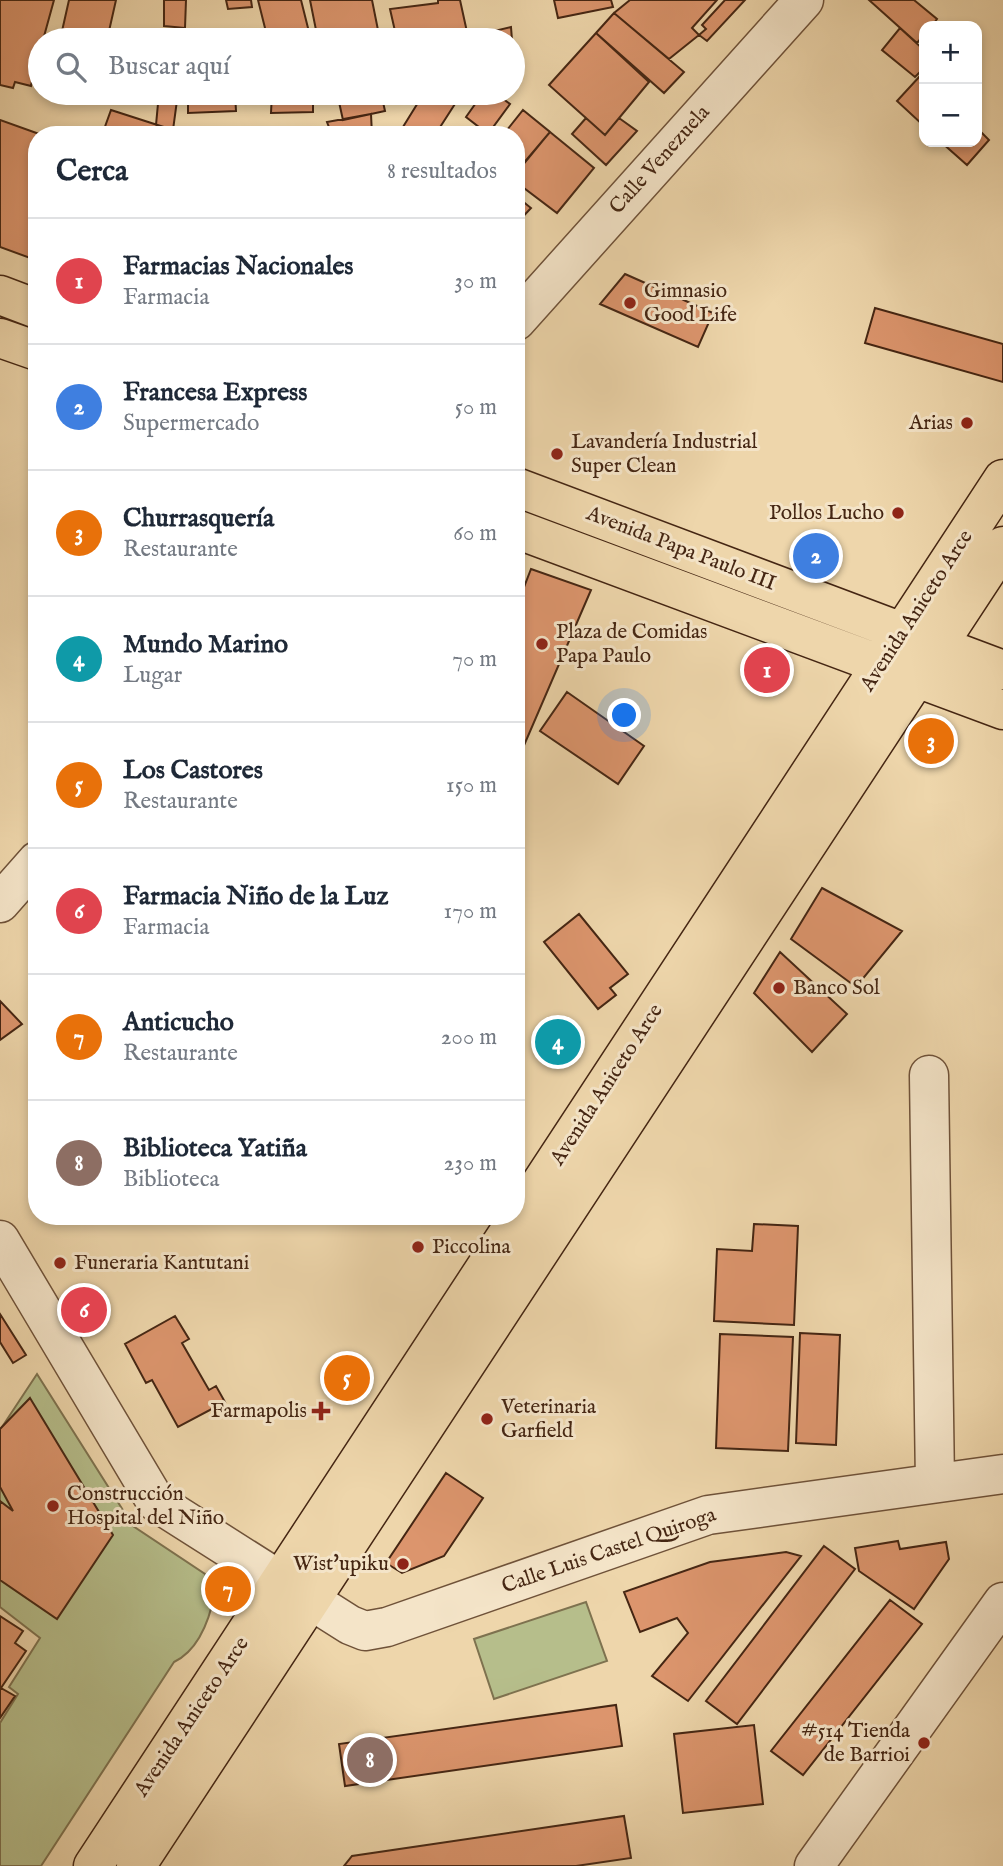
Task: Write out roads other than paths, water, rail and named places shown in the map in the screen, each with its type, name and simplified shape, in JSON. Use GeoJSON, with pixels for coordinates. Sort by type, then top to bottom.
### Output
{"type":"FeatureCollection","features":[{"type":"Feature","properties":{"kind":"main road"},"geometry":{"type":"LineString","coordinates":[[0,295],[28,306]]}},
{"type":"Feature","properties":{"kind":"main road"},"geometry":{"type":"LineString","coordinates":[[0,338],[28,348]]}},
{"type":"Feature","properties":{"kind":"main road","name":"Avenida Aniceto Arce"},"geometry":{"type":"LineString","coordinates":[[899,671],[902,632],[1003,478]]}},
{"type":"Feature","properties":{"kind":"main road","name":"Avenida Papa Paulo III"},"geometry":{"type":"LineString","coordinates":[[525,490],[1003,670]]}},
{"type":"Feature","properties":{"kind":"main road","name":"Avenida Papa Paulo III"},"geometry":{"type":"LineString","coordinates":[[525,532],[1003,710]]}},
{"type":"Feature","properties":{"kind":"main road","name":"Avenida Aniceto Arce"},"geometry":{"type":"LineString","coordinates":[[136,1866],[297,1591],[899,671],[938,646],[1003,546]]}},
{"type":"Feature","properties":{"kind":"main road","name":"Avenida Aniceto Arce"},"geometry":{"type":"LineString","coordinates":[[93,1866],[297,1591]]}},
{"type":"Feature","properties":{"kind":"street","name":"Calle Venezuela"},"geometry":{"type":"LineString","coordinates":[[525,311],[804,0]]}},
{"type":"Feature","properties":{"kind":"street"},"geometry":{"type":"LineString","coordinates":[[0,903],[28,871]]}},
{"type":"Feature","properties":{"kind":"street"},"geometry":{"type":"LineString","coordinates":[[929,1075],[935,1483]]}},
{"type":"Feature","properties":{"kind":"street","name":"Calle Luis Castel Quiroga"},"geometry":{"type":"LineString","coordinates":[[0,1240],[156,1502],[350,1626],[365,1631],[387,1627],[708,1515],[1003,1474]]}},
{"type":"Feature","properties":{"kind":"street"},"geometry":{"type":"LineString","coordinates":[[826,1864],[1003,1602]]}},
{"type":"Feature","properties":{"kind":"place","name":"Gimnasio Good Life"},"geometry":{"type":"Point","coordinates":[630,303]}},
{"type":"Feature","properties":{"kind":"place","name":"Arias"},"geometry":{"type":"Point","coordinates":[967,423]}},
{"type":"Feature","properties":{"kind":"place","name":"Lavandería Industrial Super Clean"},"geometry":{"type":"Point","coordinates":[557,454]}},
{"type":"Feature","properties":{"kind":"place","name":"Pollos Lucho"},"geometry":{"type":"Point","coordinates":[898,513]}},
{"type":"Feature","properties":{"kind":"place","name":"Francesa Express"},"geometry":{"type":"Point","coordinates":[816,556]}},
{"type":"Feature","properties":{"kind":"place","name":"Plaza de Comidas Papa Paulo"},"geometry":{"type":"Point","coordinates":[542,644]}},
{"type":"Feature","properties":{"kind":"place","name":"Farmacias Nacionales"},"geometry":{"type":"Point","coordinates":[767,670]}},
{"type":"Feature","properties":{"kind":"place","name":"Churrasquería"},"geometry":{"type":"Point","coordinates":[931,741]}},
{"type":"Feature","properties":{"kind":"place","name":"Banco Sol"},"geometry":{"type":"Point","coordinates":[779,988]}},
{"type":"Feature","properties":{"kind":"place","name":"Mundo Marino"},"geometry":{"type":"Point","coordinates":[558,1042]}},
{"type":"Feature","properties":{"kind":"place","name":"Piccolina"},"geometry":{"type":"Point","coordinates":[418,1247]}},
{"type":"Feature","properties":{"kind":"place","name":"Funeraria Kantutani"},"geometry":{"type":"Point","coordinates":[60,1263]}},
{"type":"Feature","properties":{"kind":"place","name":"Farmacia Niño de la Luz"},"geometry":{"type":"Point","coordinates":[84,1310]}},
{"type":"Feature","properties":{"kind":"place","name":"Los Castores"},"geometry":{"type":"Point","coordinates":[347,1378]}},
{"type":"Feature","properties":{"kind":"place","name":"Farmapolis"},"geometry":{"type":"Point","coordinates":[321,1411]}},
{"type":"Feature","properties":{"kind":"place","name":"Veterinaria Garfield"},"geometry":{"type":"Point","coordinates":[487,1419]}},
{"type":"Feature","properties":{"kind":"place","name":"Construcción Hospital del Niño"},"geometry":{"type":"Point","coordinates":[53,1506]}},
{"type":"Feature","properties":{"kind":"place","name":"Wist'upiku"},"geometry":{"type":"Point","coordinates":[403,1564]}},
{"type":"Feature","properties":{"kind":"place","name":"Anticucho"},"geometry":{"type":"Point","coordinates":[228,1589]}},
{"type":"Feature","properties":{"kind":"place","name":"#514 Tienda de Barrioi"},"geometry":{"type":"Point","coordinates":[924,1743]}},
{"type":"Feature","properties":{"kind":"place","name":"Biblioteca Yatiña"},"geometry":{"type":"Point","coordinates":[370,1760]}}]}
